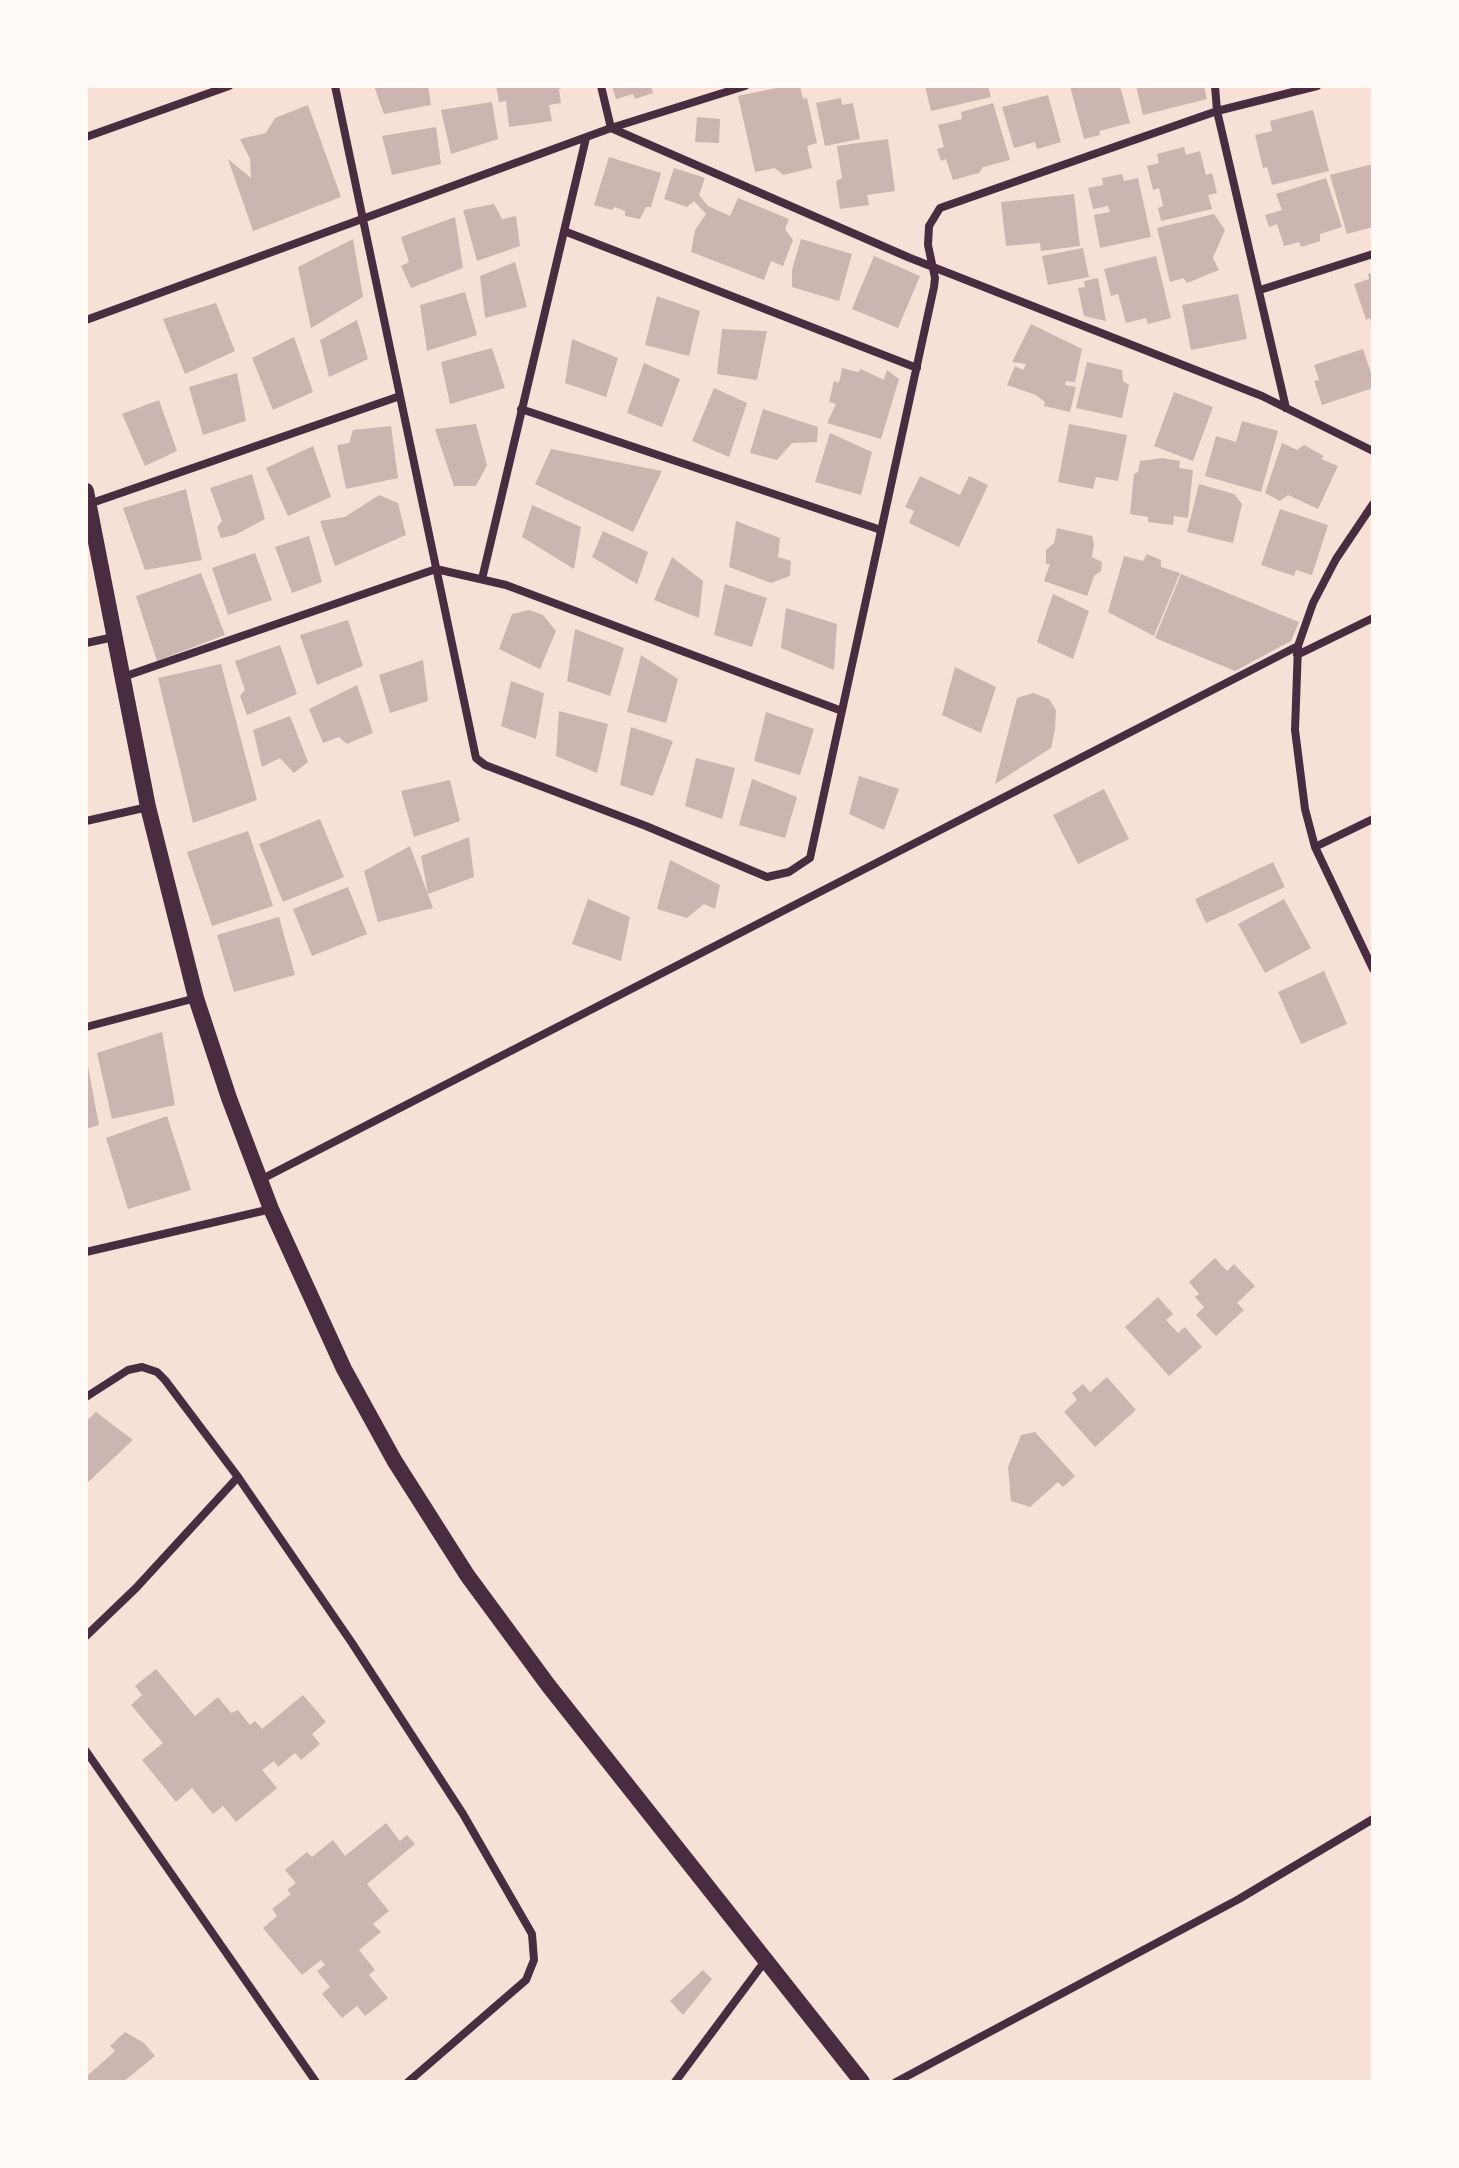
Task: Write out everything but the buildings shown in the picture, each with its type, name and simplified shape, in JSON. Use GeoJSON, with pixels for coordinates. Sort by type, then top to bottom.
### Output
{"type":"FeatureCollection","features":[{"type":"Feature","properties":{"kind":"main road"},"geometry":{"type":"LineString","coordinates":[[87,498],[148,807],[196,998],[271,1209],[344,1369],[394,1460],[467,1575],[548,1685],[862,2082]]}},
{"type":"Feature","properties":{"kind":"street"},"geometry":{"type":"LineString","coordinates":[[86,137],[229,86]]}},
{"type":"Feature","properties":{"kind":"street"},"geometry":{"type":"LineString","coordinates":[[335,86],[470,737],[478,760],[767,877],[789,872],[810,858],[934,287],[928,245],[929,226],[940,208],[1217,111],[1317,86]]}},
{"type":"Feature","properties":{"kind":"street"},"geometry":{"type":"LineString","coordinates":[[601,86],[611,128]]}},
{"type":"Feature","properties":{"kind":"street"},"geometry":{"type":"LineString","coordinates":[[86,320],[611,128],[745,86]]}},
{"type":"Feature","properties":{"kind":"street"},"geometry":{"type":"LineString","coordinates":[[1215,86],[1217,111],[1286,408]]}},
{"type":"Feature","properties":{"kind":"street"},"geometry":{"type":"LineString","coordinates":[[611,128],[931,266],[1286,408],[1373,451]]}},
{"type":"Feature","properties":{"kind":"street"},"geometry":{"type":"LineString","coordinates":[[482,579],[586,138]]}},
{"type":"Feature","properties":{"kind":"street"},"geometry":{"type":"LineString","coordinates":[[564,231],[917,368]]}},
{"type":"Feature","properties":{"kind":"street"},"geometry":{"type":"LineString","coordinates":[[1260,290],[1373,254]]}},
{"type":"Feature","properties":{"kind":"street"},"geometry":{"type":"LineString","coordinates":[[87,498],[400,396]]}},
{"type":"Feature","properties":{"kind":"street"},"geometry":{"type":"LineString","coordinates":[[521,409],[881,530]]}},
{"type":"Feature","properties":{"kind":"street"},"geometry":{"type":"LineString","coordinates":[[1373,504],[1344,547],[1313,603],[1297,651],[1295,730],[1305,809],[1315,847],[1373,969]]}},
{"type":"Feature","properties":{"kind":"street"},"geometry":{"type":"LineString","coordinates":[[123,677],[436,569],[506,585],[842,711]]}},
{"type":"Feature","properties":{"kind":"street"},"geometry":{"type":"LineString","coordinates":[[260,1180],[1297,651],[1373,618]]}},
{"type":"Feature","properties":{"kind":"street"},"geometry":{"type":"LineString","coordinates":[[86,643],[114,637]]}},
{"type":"Feature","properties":{"kind":"street"},"geometry":{"type":"LineString","coordinates":[[86,821],[148,807]]}},
{"type":"Feature","properties":{"kind":"street"},"geometry":{"type":"LineString","coordinates":[[1315,847],[1373,819]]}},
{"type":"Feature","properties":{"kind":"street"},"geometry":{"type":"LineString","coordinates":[[86,1027],[196,998]]}},
{"type":"Feature","properties":{"kind":"street"},"geometry":{"type":"LineString","coordinates":[[86,1252],[271,1209]]}},
{"type":"Feature","properties":{"kind":"street"},"geometry":{"type":"LineString","coordinates":[[86,1397],[128,1370],[142,1367],[157,1372],[238,1477],[352,1643],[463,1814],[532,1934],[534,1960],[526,1980],[408,2082]]}},
{"type":"Feature","properties":{"kind":"street"},"geometry":{"type":"LineString","coordinates":[[86,1636],[136,1588],[238,1477]]}},
{"type":"Feature","properties":{"kind":"street"},"geometry":{"type":"LineString","coordinates":[[86,1751],[316,2082]]}},
{"type":"Feature","properties":{"kind":"street"},"geometry":{"type":"LineString","coordinates":[[896,2082],[1239,1899],[1373,1819]]}},
{"type":"Feature","properties":{"kind":"street"},"geometry":{"type":"LineString","coordinates":[[675,2082],[765,1961]]}}]}
